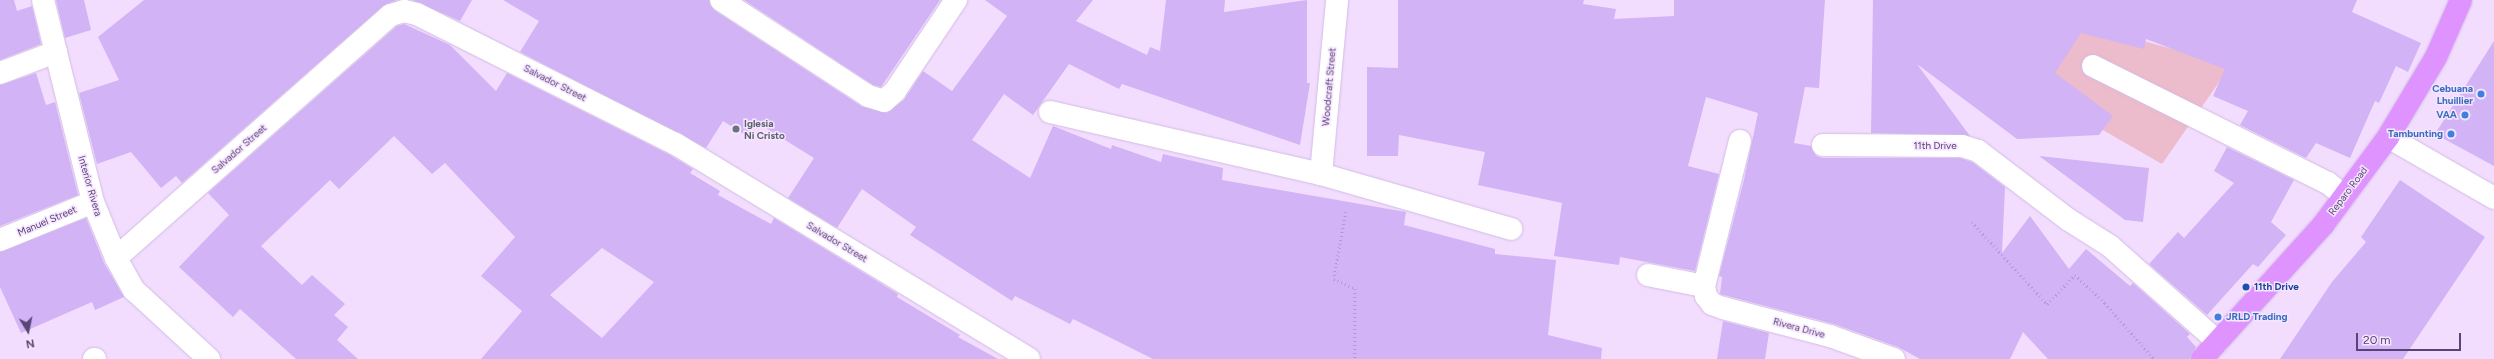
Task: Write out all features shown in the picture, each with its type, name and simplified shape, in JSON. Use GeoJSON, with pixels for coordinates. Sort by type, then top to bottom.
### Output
{"type":"FeatureCollection","features":[{"type":"Feature","properties":{"kind":"main road","name":"Reparo Road"},"geometry":{"type":"LineString","coordinates":[[2202,359],[2323,225],[2388,138],[2436,57],[2461,0]]}},
{"type":"Feature","properties":{"kind":"street","name":"Interior Rivera"},"geometry":{"type":"LineString","coordinates":[[43,0],[93,202],[116,258],[134,290],[209,359]]}},
{"type":"Feature","properties":{"kind":"street"},"geometry":{"type":"LineString","coordinates":[[721,0],[868,96],[884,101],[895,91],[956,0]]}},
{"type":"Feature","properties":{"kind":"street","name":"Woodcraft Street"},"geometry":{"type":"LineString","coordinates":[[1330,176],[1337,0]]}},
{"type":"Feature","properties":{"kind":"street","name":"Salvador Street"},"geometry":{"type":"LineString","coordinates":[[116,258],[391,15],[404,11],[417,14],[676,144],[1029,359]]}},
{"type":"Feature","properties":{"kind":"street"},"geometry":{"type":"LineString","coordinates":[[0,73],[56,52]]}},
{"type":"Feature","properties":{"kind":"street"},"geometry":{"type":"LineString","coordinates":[[2093,66],[2328,183],[2344,196]]}},
{"type":"Feature","properties":{"kind":"street"},"geometry":{"type":"LineString","coordinates":[[1050,112],[1330,176],[1511,229]]}},
{"type":"Feature","properties":{"kind":"street"},"geometry":{"type":"LineString","coordinates":[[2388,138],[2494,198]]}},
{"type":"Feature","properties":{"kind":"street"},"geometry":{"type":"LineString","coordinates":[[1648,275],[1705,291],[1740,141]]}},
{"type":"Feature","properties":{"kind":"street","name":"11th Drive"},"geometry":{"type":"LineString","coordinates":[[1823,145],[1962,146],[1978,151],[2069,220],[2110,246],[2218,342]]}},
{"type":"Feature","properties":{"kind":"street","name":"Manuel Street"},"geometry":{"type":"LineString","coordinates":[[0,240],[93,202]]}},
{"type":"Feature","properties":{"kind":"street","name":"Rivera Drive"},"geometry":{"type":"LineString","coordinates":[[1705,291],[1712,304],[1723,308],[1830,336],[1894,359]]}},
{"type":"Feature","properties":{"kind":"path"},"geometry":{"type":"LineString","coordinates":[[1330,176],[1348,202],[1334,279],[1355,289],[1355,359]]}},
{"type":"Feature","properties":{"kind":"path"},"geometry":{"type":"LineString","coordinates":[[1972,222],[2047,304],[2075,275],[2105,303],[2154,359]]}},
{"type":"Feature","properties":{"kind":"shaded area"},"geometry":{"type":"Polygon","coordinates":[[[2074,22],[2231,65],[2162,164],[2023,84],[2074,22]]]}},
{"type":"Feature","properties":{"kind":"building"},"geometry":{"type":"Polygon","coordinates":[[[0,0],[14,0],[17,11],[32,6],[41,44],[0,60],[0,0]]]}},
{"type":"Feature","properties":{"kind":"building"},"geometry":{"type":"Polygon","coordinates":[[[56,0],[84,0],[91,30],[65,38],[56,0]]]}},
{"type":"Feature","properties":{"kind":"building"},"geometry":{"type":"Polygon","coordinates":[[[144,0],[397,0],[383,6],[182,183],[176,176],[161,188],[131,152],[97,164],[79,93],[119,80],[98,37],[144,0]]]}},
{"type":"Feature","properties":{"kind":"building"},"geometry":{"type":"Polygon","coordinates":[[[412,0],[472,0],[460,21],[412,0]]]}},
{"type":"Feature","properties":{"kind":"building"},"geometry":{"type":"Polygon","coordinates":[[[503,0],[709,0],[714,10],[861,106],[886,113],[904,100],[923,71],[952,91],[1007,16],[985,0],[1093,0],[1076,21],[1147,55],[1150,47],[1160,51],[1166,0],[1225,0],[1224,12],[1307,0],[1307,83],[1310,83],[1300,145],[1122,84],[1119,89],[1069,64],[1033,115],[1004,94],[972,140],[1030,178],[1053,126],[1111,149],[1112,145],[1161,162],[1163,154],[1223,168],[1222,180],[1406,212],[1404,225],[1495,249],[1495,254],[1556,260],[1548,335],[1602,348],[1601,359],[1153,359],[1073,319],[1070,324],[1015,296],[1012,301],[910,235],[916,227],[862,189],[837,228],[788,198],[814,158],[756,122],[747,136],[723,121],[706,148],[520,52],[539,21],[503,0]]]}},
{"type":"Feature","properties":{"kind":"building"},"geometry":{"type":"Polygon","coordinates":[[[744,0],[940,0],[881,87],[873,85],[744,0]]]}},
{"type":"Feature","properties":{"kind":"building"},"geometry":{"type":"Polygon","coordinates":[[[1398,0],[1584,0],[1583,4],[1616,9],[1614,19],[1674,16],[1674,0],[1825,0],[1819,88],[1805,87],[1794,143],[1811,146],[1816,156],[1823,158],[1960,158],[1972,162],[2005,187],[2002,253],[2030,216],[2069,269],[2086,249],[2130,286],[2133,283],[2190,334],[2187,337],[2196,347],[2190,359],[2048,359],[2023,332],[2010,359],[1920,359],[1898,347],[1834,324],[1720,294],[1722,277],[1719,276],[1744,180],[1758,113],[1706,97],[1688,166],[1719,174],[1695,271],[1620,257],[1619,265],[1554,256],[1562,203],[1478,185],[1485,152],[1399,135],[1398,156],[1367,156],[1367,67],[1398,68],[1398,0]]]}},
{"type":"Feature","properties":{"kind":"building"},"geometry":{"type":"Polygon","coordinates":[[[1873,0],[2357,0],[2352,12],[2421,43],[2408,72],[2396,66],[2379,103],[2375,101],[2350,158],[2316,143],[2306,158],[2240,125],[2248,111],[2213,96],[2225,69],[2146,39],[2144,49],[2081,33],[2055,73],[2113,116],[2099,135],[2017,139],[1917,64],[1970,136],[1871,133],[1873,0]]]}},
{"type":"Feature","properties":{"kind":"building"},"geometry":{"type":"Polygon","coordinates":[[[404,24],[450,45],[496,91],[507,73],[670,155],[693,169],[690,173],[720,191],[718,195],[771,224],[774,218],[898,294],[897,297],[960,335],[958,337],[998,359],[481,359],[522,311],[481,276],[515,237],[445,163],[432,174],[394,136],[339,189],[330,180],[261,246],[302,285],[312,275],[345,304],[334,315],[348,327],[337,340],[358,359],[296,359],[240,309],[233,317],[179,267],[229,215],[208,193],[397,26],[404,24]],[[602,248],[550,295],[602,338],[654,282],[602,248]]]}},
{"type":"Feature","properties":{"kind":"building"},"geometry":{"type":"Polygon","coordinates":[[[2494,41],[2494,166],[2435,134],[2494,41]]]}},
{"type":"Feature","properties":{"kind":"building"},"geometry":{"type":"Polygon","coordinates":[[[36,73],[46,105],[55,102],[78,195],[0,226],[0,85],[36,73]]]}},
{"type":"Feature","properties":{"kind":"building"},"geometry":{"type":"Polygon","coordinates":[[[2227,147],[2294,180],[2271,222],[2286,235],[2258,267],[2253,264],[2207,315],[2149,264],[2178,232],[2184,238],[2234,183],[2214,171],[2227,147]]]}},
{"type":"Feature","properties":{"kind":"building"},"geometry":{"type":"Polygon","coordinates":[[[2039,156],[2149,168],[2143,222],[2125,220],[2039,156]]]}},
{"type":"Feature","properties":{"kind":"building"},"geometry":{"type":"Polygon","coordinates":[[[2400,180],[2485,237],[2403,359],[2280,359],[2332,282],[2366,242],[2361,237],[2400,180]]]}},
{"type":"Feature","properties":{"kind":"building"},"geometry":{"type":"Polygon","coordinates":[[[86,218],[104,263],[124,297],[95,310],[92,302],[21,333],[0,287],[0,252],[86,218]]]}},
{"type":"Feature","properties":{"kind":"building"},"geometry":{"type":"Polygon","coordinates":[[[1723,321],[1769,333],[1765,359],[1717,359],[1723,321]]]}},
{"type":"Feature","properties":{"kind":"place","name":"Cebuana Lhuillier"},"geometry":{"type":"Point","coordinates":[2481,94]}},
{"type":"Feature","properties":{"kind":"place","name":"VAA"},"geometry":{"type":"Point","coordinates":[2465,115]}},
{"type":"Feature","properties":{"kind":"place","name":"Iglesia Ni Cristo"},"geometry":{"type":"Point","coordinates":[736,129]}},
{"type":"Feature","properties":{"kind":"place","name":"Tambunting"},"geometry":{"type":"Point","coordinates":[2451,134]}},
{"type":"Feature","properties":{"kind":"place","name":"11th Drive"},"geometry":{"type":"Point","coordinates":[2246,287]}},
{"type":"Feature","properties":{"kind":"place","name":"JRLD Trading"},"geometry":{"type":"Point","coordinates":[2218,317]}}]}
